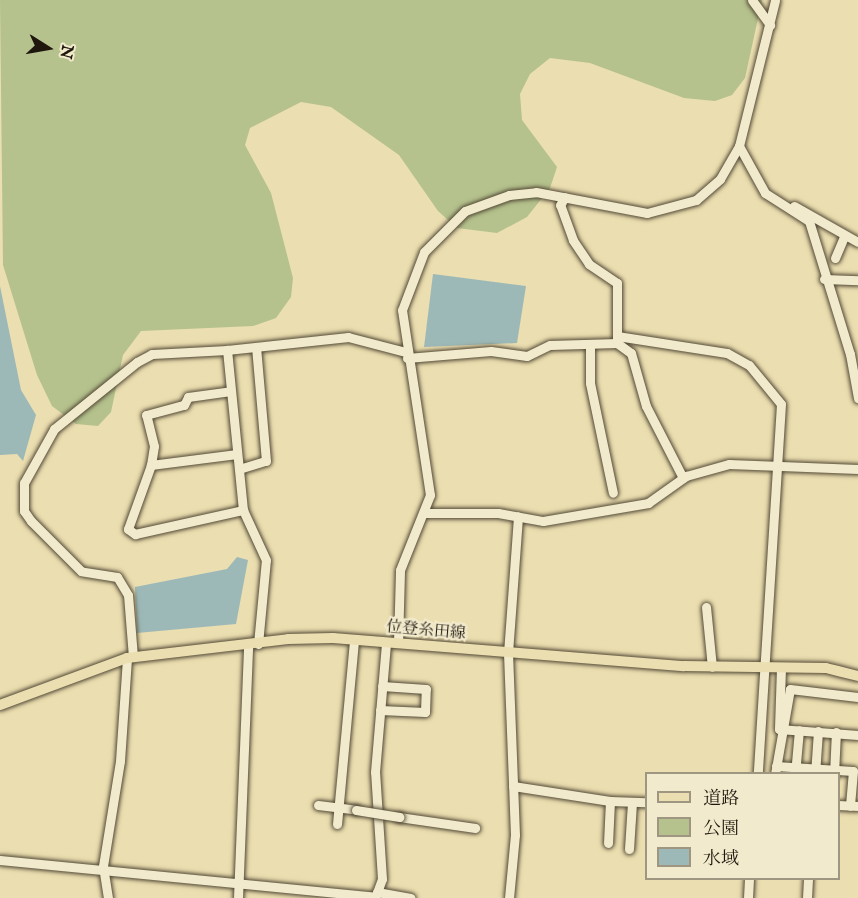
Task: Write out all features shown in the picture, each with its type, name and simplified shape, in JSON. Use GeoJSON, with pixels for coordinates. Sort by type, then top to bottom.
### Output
{"type":"FeatureCollection","features":[{"type":"Feature","properties":{"kind":"main road","name":"位登糸田線"},"geometry":{"type":"LineString","coordinates":[[0,705],[130,657],[253,645],[354,640],[508,653],[712,667],[781,668],[858,675]]}},
{"type":"Feature","properties":{"kind":"street"},"geometry":{"type":"LineString","coordinates":[[752,0],[770,25]]}},
{"type":"Feature","properties":{"kind":"street"},"geometry":{"type":"LineString","coordinates":[[398,644],[400,570],[426,513],[429,486],[406,355],[402,310],[408,285],[437,235],[485,201],[536,192],[647,213],[681,207],[709,191],[740,146],[775,0]]}},
{"type":"Feature","properties":{"kind":"street"},"geometry":{"type":"LineString","coordinates":[[740,146],[765,193],[786,204],[808,221],[824,279],[850,354],[858,398]]}},
{"type":"Feature","properties":{"kind":"street"},"geometry":{"type":"LineString","coordinates":[[565,197],[560,205],[573,240],[589,264],[617,283],[617,339],[632,353],[646,406],[683,478]]}},
{"type":"Feature","properties":{"kind":"street"},"geometry":{"type":"LineString","coordinates":[[786,204],[800,207],[844,237],[858,242]]}},
{"type":"Feature","properties":{"kind":"street"},"geometry":{"type":"LineString","coordinates":[[835,258],[844,237]]}},
{"type":"Feature","properties":{"kind":"street"},"geometry":{"type":"LineString","coordinates":[[824,279],[858,280]]}},
{"type":"Feature","properties":{"kind":"street"},"geometry":{"type":"LineString","coordinates":[[108,898],[103,866],[120,761],[130,657],[128,595],[117,577],[81,571],[31,521],[24,511],[24,483],[54,429],[138,362],[152,354],[227,350],[348,337],[406,355],[491,351],[527,356],[550,345],[590,346],[617,339],[727,354],[749,365],[781,404],[758,772]]}},
{"type":"Feature","properties":{"kind":"street"},"geometry":{"type":"LineString","coordinates":[[590,346],[590,383],[613,493]]}},
{"type":"Feature","properties":{"kind":"street"},"geometry":{"type":"LineString","coordinates":[[239,469],[266,461],[256,347]]}},
{"type":"Feature","properties":{"kind":"street"},"geometry":{"type":"LineString","coordinates":[[227,350],[243,510],[266,560],[253,645],[238,898]]}},
{"type":"Feature","properties":{"kind":"street"},"geometry":{"type":"LineString","coordinates":[[231,391],[188,397],[184,405],[146,415],[154,446],[151,465],[130,514],[130,532],[243,510]]}},
{"type":"Feature","properties":{"kind":"street"},"geometry":{"type":"LineString","coordinates":[[151,465],[237,454]]}},
{"type":"Feature","properties":{"kind":"street"},"geometry":{"type":"LineString","coordinates":[[426,513],[518,516],[543,521],[634,507],[683,478],[729,464],[779,462],[858,470]]}},
{"type":"Feature","properties":{"kind":"street"},"geometry":{"type":"LineString","coordinates":[[508,898],[513,786],[508,653],[518,516]]}},
{"type":"Feature","properties":{"kind":"street"},"geometry":{"type":"LineString","coordinates":[[706,607],[712,667]]}},
{"type":"Feature","properties":{"kind":"street"},"geometry":{"type":"LineString","coordinates":[[337,824],[354,640]]}},
{"type":"Feature","properties":{"kind":"street"},"geometry":{"type":"LineString","coordinates":[[376,896],[382,879],[375,772],[386,643]]}},
{"type":"Feature","properties":{"kind":"street"},"geometry":{"type":"LineString","coordinates":[[781,668],[776,770],[853,771],[854,806]]}},
{"type":"Feature","properties":{"kind":"street"},"geometry":{"type":"LineString","coordinates":[[380,710],[425,712],[426,689],[382,686]]}},
{"type":"Feature","properties":{"kind":"street"},"geometry":{"type":"LineString","coordinates":[[779,729],[790,689],[858,697]]}},
{"type":"Feature","properties":{"kind":"street"},"geometry":{"type":"LineString","coordinates":[[779,729],[858,735]]}},
{"type":"Feature","properties":{"kind":"street"},"geometry":{"type":"LineString","coordinates":[[796,770],[799,730]]}},
{"type":"Feature","properties":{"kind":"street"},"geometry":{"type":"LineString","coordinates":[[815,771],[818,731]]}},
{"type":"Feature","properties":{"kind":"street"},"geometry":{"type":"LineString","coordinates":[[834,772],[836,732]]}},
{"type":"Feature","properties":{"kind":"street"},"geometry":{"type":"LineString","coordinates":[[513,786],[610,801],[645,802]]}},
{"type":"Feature","properties":{"kind":"street"},"geometry":{"type":"LineString","coordinates":[[608,843],[610,801]]}},
{"type":"Feature","properties":{"kind":"street"},"geometry":{"type":"LineString","coordinates":[[629,849],[632,802]]}},
{"type":"Feature","properties":{"kind":"street"},"geometry":{"type":"LineString","coordinates":[[318,805],[475,828]]}},
{"type":"Feature","properties":{"kind":"street"},"geometry":{"type":"LineString","coordinates":[[0,860],[103,866],[238,885],[410,898]]}},
{"type":"Feature","properties":{"kind":"street"},"geometry":{"type":"LineString","coordinates":[[748,898],[749,880]]}},
{"type":"Feature","properties":{"kind":"street"},"geometry":{"type":"LineString","coordinates":[[807,898],[808,880]]}},
{"type":"Feature","properties":{"kind":"green space"},"geometry":{"type":"Polygon","coordinates":[[[0,0],[762,0],[745,78],[732,95],[715,101],[684,98],[590,63],[550,58],[530,74],[520,94],[522,120],[557,167],[550,188],[527,217],[497,233],[457,228],[438,211],[399,155],[331,107],[301,102],[250,128],[245,145],[271,193],[293,278],[291,297],[276,318],[253,326],[141,331],[123,355],[111,412],[98,426],[76,424],[52,406],[37,375],[3,265],[0,0]]]}},
{"type":"Feature","properties":{"kind":"water"},"geometry":{"type":"Polygon","coordinates":[[[433,274],[526,286],[517,343],[424,347],[433,274]]]}},
{"type":"Feature","properties":{"kind":"water"},"geometry":{"type":"Polygon","coordinates":[[[0,286],[21,390],[36,415],[23,461],[17,454],[0,455],[0,286]]]}},
{"type":"Feature","properties":{"kind":"water"},"geometry":{"type":"Polygon","coordinates":[[[237,557],[248,560],[236,624],[137,633],[135,587],[227,569],[237,557]]]}}]}
